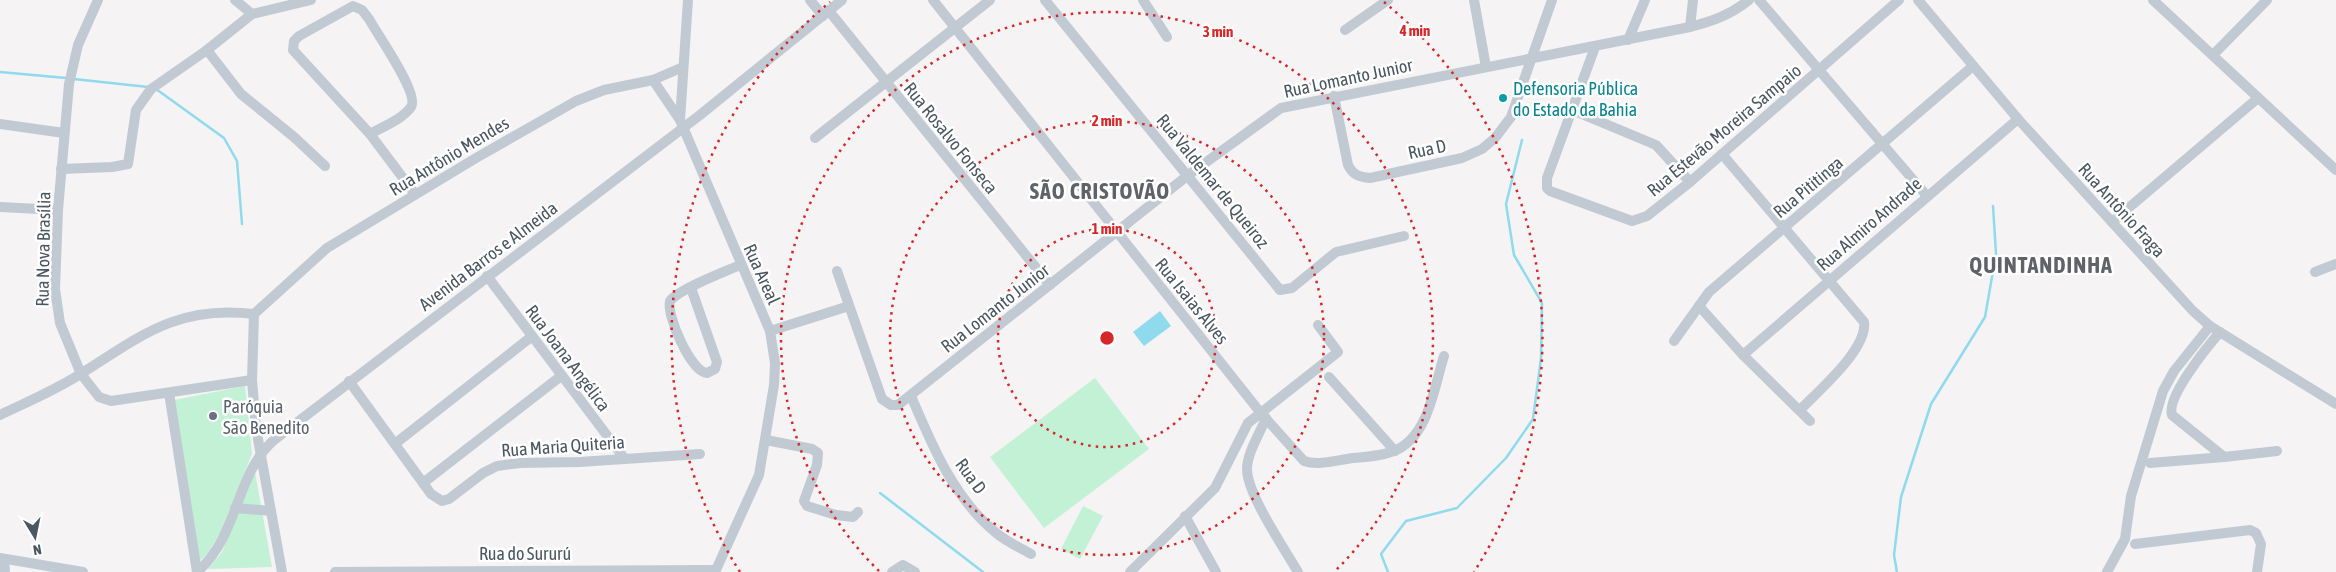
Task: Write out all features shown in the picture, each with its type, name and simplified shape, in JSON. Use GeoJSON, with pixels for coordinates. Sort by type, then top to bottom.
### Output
{"type":"FeatureCollection","features":[{"type":"Feature","properties":{"kind":"street","name":"Rua Nova Brasília"},"geometry":{"type":"LineString","coordinates":[[98,0],[72,63],[61,170],[58,210],[56,305],[70,351],[92,391],[104,399],[119,400],[252,380]]}},
{"type":"Feature","properties":{"kind":"street"},"geometry":{"type":"LineString","coordinates":[[235,0],[252,14]]}},
{"type":"Feature","properties":{"kind":"street"},"geometry":{"type":"LineString","coordinates":[[61,170],[112,167],[128,164],[138,103],[159,82],[207,50],[252,14],[311,0]]}},
{"type":"Feature","properties":{"kind":"street"},"geometry":{"type":"LineString","coordinates":[[681,124],[688,0]]}},
{"type":"Feature","properties":{"kind":"street","name":"Rua Rosalvo Fonseca"},"geometry":{"type":"LineString","coordinates":[[810,0],[826,13],[1050,285]]}},
{"type":"Feature","properties":{"kind":"street","name":"Avenida Barros e Almeida"},"geometry":{"type":"LineString","coordinates":[[197,572],[220,547],[260,454],[274,440],[842,0]]}},
{"type":"Feature","properties":{"kind":"street","name":"Rua Isaias Alves"},"geometry":{"type":"LineString","coordinates":[[933,0],[1116,233],[1263,415],[1304,461],[1309,463],[1382,455],[1396,451],[1407,444],[1416,435],[1424,420],[1444,356]]}},
{"type":"Feature","properties":{"kind":"street"},"geometry":{"type":"LineString","coordinates":[[815,138],[990,0]]}},
{"type":"Feature","properties":{"kind":"street","name":"Rua Valdemar de Queiroz"},"geometry":{"type":"LineString","coordinates":[[1045,0],[1280,290],[1292,288],[1336,252],[1404,236]]}},
{"type":"Feature","properties":{"kind":"street"},"geometry":{"type":"LineString","coordinates":[[1143,0],[1167,37]]}},
{"type":"Feature","properties":{"kind":"street"},"geometry":{"type":"LineString","coordinates":[[1345,30],[1388,0]]}},
{"type":"Feature","properties":{"kind":"street"},"geometry":{"type":"LineString","coordinates":[[1474,0],[1486,67]]}},
{"type":"Feature","properties":{"kind":"street","name":"Rua D"},"geometry":{"type":"LineString","coordinates":[[1334,96],[1348,165],[1352,172],[1359,177],[1370,178],[1462,158],[1482,149],[1495,138],[1511,117],[1552,0]]}},
{"type":"Feature","properties":{"kind":"street"},"geometry":{"type":"LineString","coordinates":[[1628,40],[1645,0]]}},
{"type":"Feature","properties":{"kind":"street"},"geometry":{"type":"LineString","coordinates":[[1690,27],[1693,0]]}},
{"type":"Feature","properties":{"kind":"street","name":"Rua Lomanto Junior"},"geometry":{"type":"LineString","coordinates":[[849,306],[882,399],[891,406],[898,405],[1187,176],[1281,108],[1690,27],[1734,13],[1749,0]]}},
{"type":"Feature","properties":{"kind":"street"},"geometry":{"type":"LineString","coordinates":[[1759,0],[1927,196]]}},
{"type":"Feature","properties":{"kind":"street","name":"Rua Estevão Moreira Sampaio"},"geometry":{"type":"LineString","coordinates":[[1572,110],[1547,178],[1550,191],[1632,221],[1647,216],[1690,182],[1819,72],[1900,0]]}},
{"type":"Feature","properties":{"kind":"street","name":"Rua Antônio Fraga"},"geometry":{"type":"LineString","coordinates":[[1918,0],[2018,118],[2193,311],[2210,326],[2336,404]]}},
{"type":"Feature","properties":{"kind":"street"},"geometry":{"type":"LineString","coordinates":[[2153,0],[2336,170]]}},
{"type":"Feature","properties":{"kind":"street"},"geometry":{"type":"LineString","coordinates":[[2213,54],[2267,0]]}},
{"type":"Feature","properties":{"kind":"street"},"geometry":{"type":"LineString","coordinates":[[370,134],[406,113],[410,108],[413,98],[408,84],[369,19],[362,10],[353,6],[299,36],[294,41],[293,50],[370,134],[415,194]]}},
{"type":"Feature","properties":{"kind":"street"},"geometry":{"type":"LineString","coordinates":[[1595,47],[1572,110],[1656,144],[1690,182]]}},
{"type":"Feature","properties":{"kind":"street"},"geometry":{"type":"LineString","coordinates":[[207,50],[241,94],[294,137],[325,166]]}},
{"type":"Feature","properties":{"kind":"street","name":"Rua Pititinga"},"geometry":{"type":"LineString","coordinates":[[1674,341],[1709,292],[1973,66]]}},
{"type":"Feature","properties":{"kind":"street","name":"Rua Antônio Mendes"},"geometry":{"type":"LineString","coordinates":[[254,314],[327,248],[415,194],[576,101],[604,90],[653,80],[683,67]]}},
{"type":"Feature","properties":{"kind":"street"},"geometry":{"type":"LineString","coordinates":[[653,80],[681,124]]}},
{"type":"Feature","properties":{"kind":"street"},"geometry":{"type":"LineString","coordinates":[[2112,222],[2258,98]]}},
{"type":"Feature","properties":{"kind":"street","name":"Rua Almiro Andrade"},"geometry":{"type":"LineString","coordinates":[[1743,355],[2018,118]]}},
{"type":"Feature","properties":{"kind":"street"},"geometry":{"type":"LineString","coordinates":[[0,124],[64,133]]}},
{"type":"Feature","properties":{"kind":"street","name":"Rua Areal"},"geometry":{"type":"LineString","coordinates":[[681,124],[770,331],[775,372],[766,440],[755,486],[716,571]]}},
{"type":"Feature","properties":{"kind":"street"},"geometry":{"type":"LineString","coordinates":[[1722,154],[1828,281],[1861,316],[1865,330],[1853,353],[1800,410]]}},
{"type":"Feature","properties":{"kind":"street"},"geometry":{"type":"LineString","coordinates":[[0,207],[58,210]]}},
{"type":"Feature","properties":{"kind":"street"},"geometry":{"type":"LineString","coordinates":[[2315,272],[2336,264]]}},
{"type":"Feature","properties":{"kind":"street"},"geometry":{"type":"LineString","coordinates":[[691,288],[717,362],[715,370],[707,373],[699,372],[692,362],[669,310],[672,298],[691,288],[740,265]]}},
{"type":"Feature","properties":{"kind":"street"},"geometry":{"type":"LineString","coordinates":[[770,331],[849,306],[837,271]]}},
{"type":"Feature","properties":{"kind":"street","name":"Rua Joana Angélica"},"geometry":{"type":"LineString","coordinates":[[487,276],[531,337],[624,458]]}},
{"type":"Feature","properties":{"kind":"street"},"geometry":{"type":"LineString","coordinates":[[1698,306],[1743,355],[1810,421]]}},
{"type":"Feature","properties":{"kind":"street"},"geometry":{"type":"LineString","coordinates":[[0,416],[81,374],[134,338],[163,325],[207,314],[254,314],[252,380],[260,454],[282,572]]}},
{"type":"Feature","properties":{"kind":"street"},"geometry":{"type":"LineString","coordinates":[[1130,572],[1215,488],[1248,423],[1263,415],[1338,352],[1318,325]]}},
{"type":"Feature","properties":{"kind":"street"},"geometry":{"type":"LineString","coordinates":[[2107,572],[2125,540],[2131,496],[2164,391],[2174,371],[2210,326]]}},
{"type":"Feature","properties":{"kind":"street"},"geometry":{"type":"LineString","coordinates":[[2220,332],[2179,389],[2171,411],[2175,419],[2224,457]]}},
{"type":"Feature","properties":{"kind":"street"},"geometry":{"type":"LineString","coordinates":[[396,444],[531,337]]}},
{"type":"Feature","properties":{"kind":"street"},"geometry":{"type":"LineString","coordinates":[[423,483],[561,376]]}},
{"type":"Feature","properties":{"kind":"street"},"geometry":{"type":"LineString","coordinates":[[1329,377],[1396,451]]}},
{"type":"Feature","properties":{"kind":"street","name":"Rua Maria Quiteria"},"geometry":{"type":"LineString","coordinates":[[349,381],[423,483],[435,498],[445,501],[483,473],[497,466],[520,463],[700,454]]}},
{"type":"Feature","properties":{"kind":"street"},"geometry":{"type":"LineString","coordinates":[[169,393],[197,572]]}},
{"type":"Feature","properties":{"kind":"street","name":"Rua D"},"geometry":{"type":"LineString","coordinates":[[911,396],[938,457],[960,491],[996,533],[1031,554]]}},
{"type":"Feature","properties":{"kind":"street"},"geometry":{"type":"LineString","coordinates":[[1263,415],[1248,462],[1248,476],[1260,506],[1298,572]]}},
{"type":"Feature","properties":{"kind":"street"},"geometry":{"type":"LineString","coordinates":[[766,440],[812,449],[818,453],[818,459],[804,501],[807,506],[844,517],[853,517],[858,512]]}},
{"type":"Feature","properties":{"kind":"street"},"geometry":{"type":"LineString","coordinates":[[2150,463],[2277,451]]}},
{"type":"Feature","properties":{"kind":"street"},"geometry":{"type":"LineString","coordinates":[[236,508],[271,511]]}},
{"type":"Feature","properties":{"kind":"street"},"geometry":{"type":"LineString","coordinates":[[1185,516],[1216,572]]}},
{"type":"Feature","properties":{"kind":"street"},"geometry":{"type":"LineString","coordinates":[[2135,544],[2250,530],[2256,533],[2261,544],[2257,572]]}},
{"type":"Feature","properties":{"kind":"street"},"geometry":{"type":"LineString","coordinates":[[4,572],[2,558],[83,572]]}},
{"type":"Feature","properties":{"kind":"street"},"geometry":{"type":"LineString","coordinates":[[892,572],[903,565],[915,572]]}},
{"type":"Feature","properties":{"kind":"street","name":"Rua do Sururú"},"geometry":{"type":"LineString","coordinates":[[335,572],[716,571]]}},
{"type":"Feature","properties":{"kind":"green space"},"geometry":{"type":"Polygon","coordinates":[[[1095,378],[1149,449],[1044,528],[990,457],[1095,378]]]}},
{"type":"Feature","properties":{"kind":"green space"},"geometry":{"type":"Polygon","coordinates":[[[245,386],[252,454],[220,533],[207,554],[195,565],[169,401],[245,386]]]}},
{"type":"Feature","properties":{"kind":"green space"},"geometry":{"type":"Polygon","coordinates":[[[255,472],[272,567],[208,569],[222,552],[255,472]]]}},
{"type":"Feature","properties":{"kind":"green space"},"geometry":{"type":"Polygon","coordinates":[[[1083,506],[1103,516],[1080,559],[1061,549],[1083,506]]]}},
{"type":"Feature","properties":{"kind":"water"},"geometry":{"type":"Polygon","coordinates":[[[1160,311],[1171,326],[1144,346],[1133,332],[1160,311]]]}},
{"type":"Feature","properties":{"kind":"waterway"},"geometry":{"type":"LineString","coordinates":[[0,72],[66,78]]}},
{"type":"Feature","properties":{"kind":"waterway"},"geometry":{"type":"LineString","coordinates":[[74,79],[148,87]]}},
{"type":"Feature","properties":{"kind":"waterway"},"geometry":{"type":"LineString","coordinates":[[156,89],[224,138],[237,161],[242,224]]}},
{"type":"Feature","properties":{"kind":"waterway"},"geometry":{"type":"LineString","coordinates":[[1388,572],[1381,554],[1406,521],[1457,508],[1506,458],[1533,419],[1541,358],[1542,303],[1514,255],[1506,204],[1522,140]]}},
{"type":"Feature","properties":{"kind":"waterway"},"geometry":{"type":"LineString","coordinates":[[1897,572],[1894,555],[1901,497],[1931,404],[1985,317],[1996,254],[1993,206]]}},
{"type":"Feature","properties":{"kind":"waterway"},"geometry":{"type":"LineString","coordinates":[[880,493],[983,572]]}},
{"type":"Feature","properties":{"kind":"place","name":"Defensoria Pública do Estado da Bahia"},"geometry":{"type":"Point","coordinates":[1503,98]}},
{"type":"Feature","properties":{"kind":"place","name":"Paróquia São Benedito"},"geometry":{"type":"Point","coordinates":[213,416]}},
{"type":"Feature","properties":{"kind":"district","name":"SÃO CRISTOVÃO"},"geometry":{"type":"Point","coordinates":[1100,191]}},
{"type":"Feature","properties":{"kind":"district","name":"QUINTANDINHA"},"geometry":{"type":"Point","coordinates":[2041,265]}}]}
